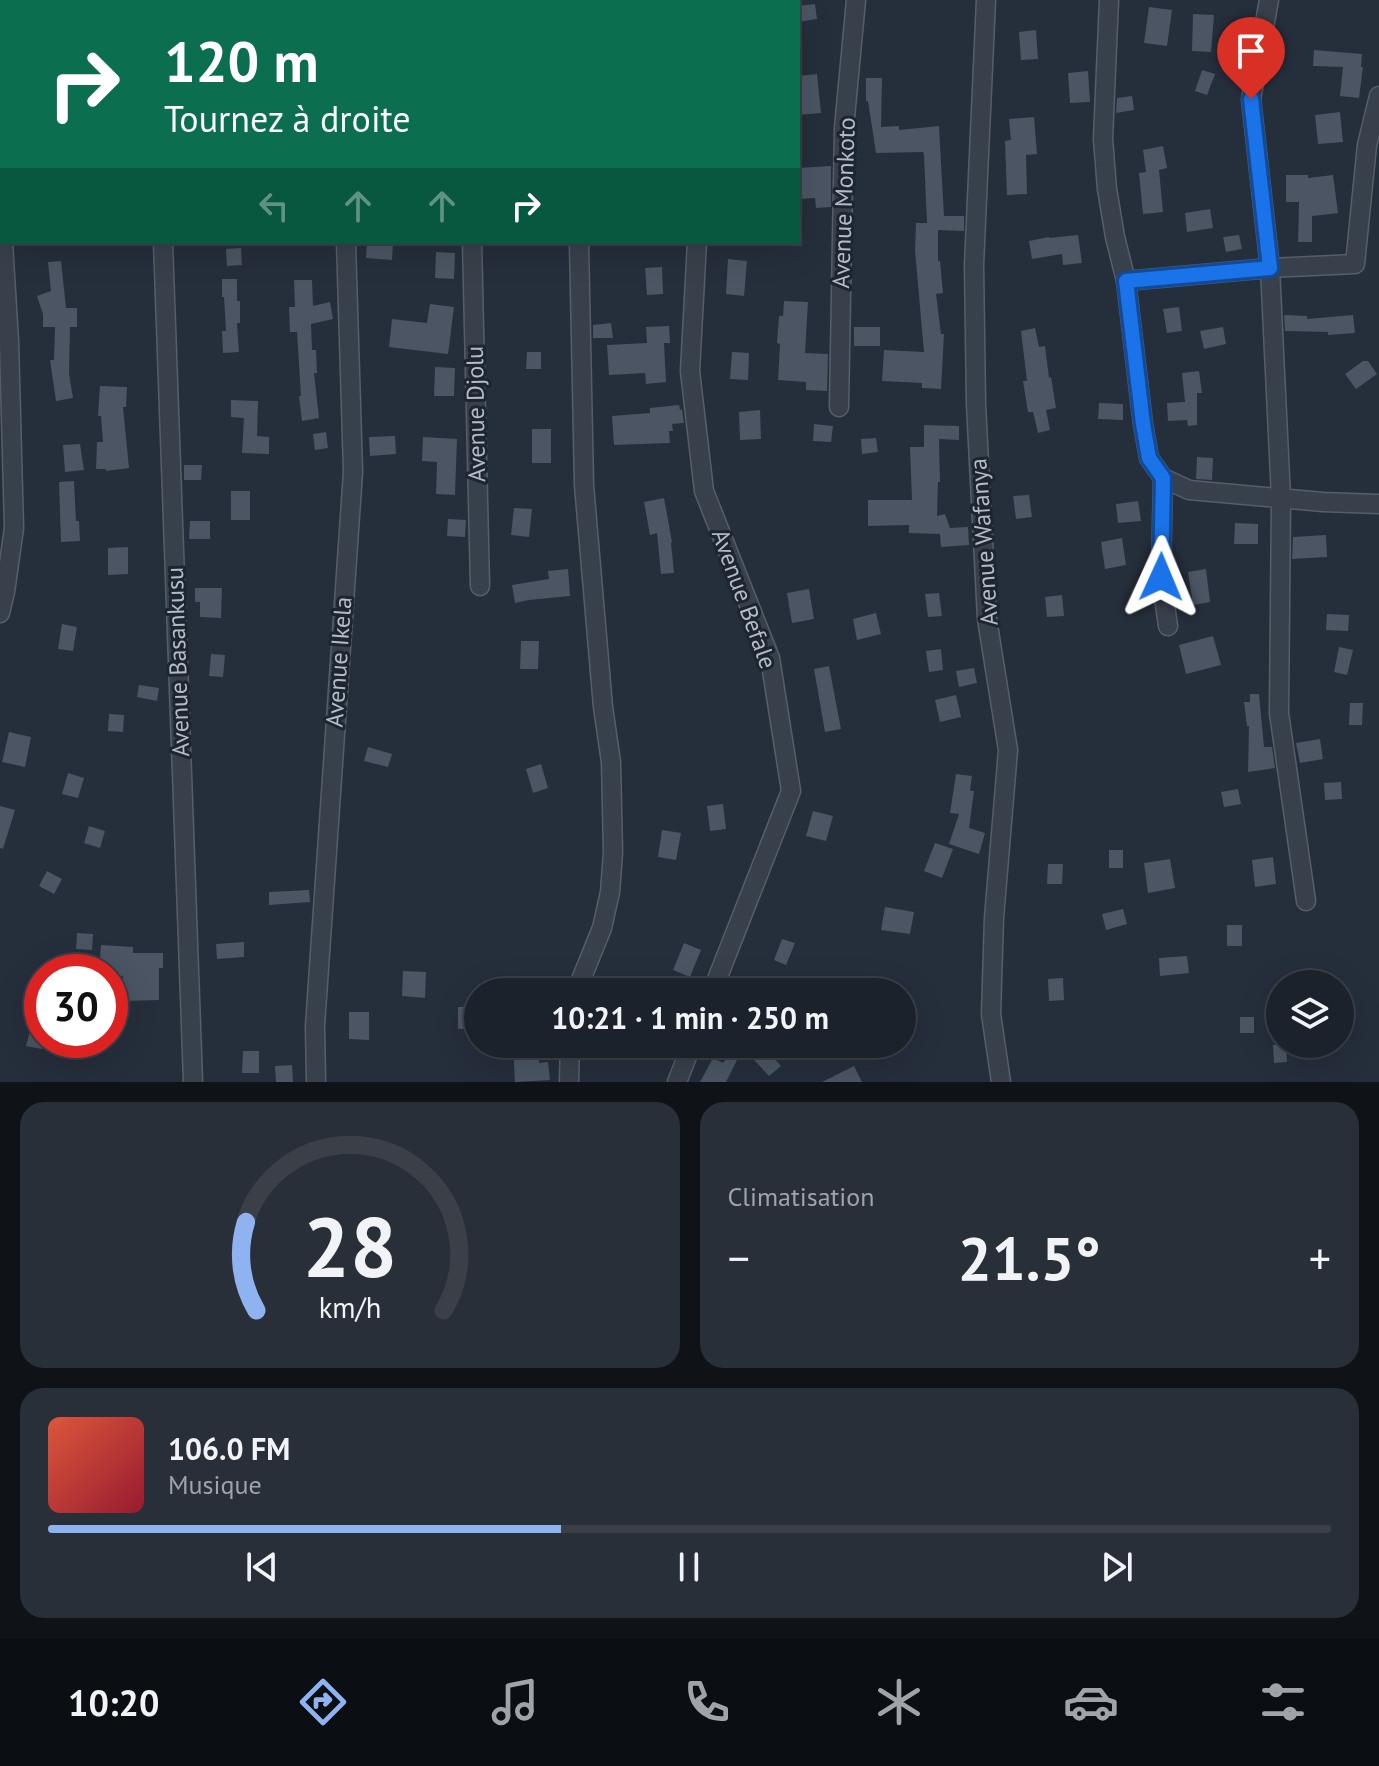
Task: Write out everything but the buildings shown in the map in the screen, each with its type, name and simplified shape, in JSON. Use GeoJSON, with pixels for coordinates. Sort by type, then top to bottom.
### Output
{"type":"FeatureCollection","features":[{"type":"Feature","properties":{"kind":"street","name":"Avenue Monkoto"},"geometry":{"type":"LineString","coordinates":[[839,407],[844,128],[856,0]]}},
{"type":"Feature","properties":{"kind":"street","name":"Avenue Wafanya"},"geometry":{"type":"LineString","coordinates":[[986,0],[974,265],[976,404],[987,619],[1008,750],[994,918],[991,1014],[1001,1082]]}},
{"type":"Feature","properties":{"kind":"street"},"geometry":{"type":"LineString","coordinates":[[1109,0],[1103,139],[1107,189],[1126,281],[1149,458],[1163,478],[1189,490],[1379,504]]}},
{"type":"Feature","properties":{"kind":"street"},"geometry":{"type":"LineString","coordinates":[[1269,0],[1251,99],[1270,268],[1281,498],[1279,713],[1306,901]]}},
{"type":"Feature","properties":{"kind":"street"},"geometry":{"type":"LineString","coordinates":[[1126,281],[1355,264],[1367,145],[1379,96]]}},
{"type":"Feature","properties":{"kind":"street"},"geometry":{"type":"LineString","coordinates":[[1,605],[14,528],[3,244]]}},
{"type":"Feature","properties":{"kind":"street","name":"Avenue Basankusu"},"geometry":{"type":"LineString","coordinates":[[163,244],[193,1082]]}},
{"type":"Feature","properties":{"kind":"street","name":"Avenue Ikela"},"geometry":{"type":"LineString","coordinates":[[316,1082],[315,1026],[353,472],[346,244]]}},
{"type":"Feature","properties":{"kind":"street","name":"Avenue Djolu"},"geometry":{"type":"LineString","coordinates":[[472,244],[480,586]]}},
{"type":"Feature","properties":{"kind":"street"},"geometry":{"type":"LineString","coordinates":[[579,244],[584,485],[603,707],[611,762],[613,853],[610,892],[602,928],[582,978]]}},
{"type":"Feature","properties":{"kind":"street","name":"Avenue Befale"},"geometry":{"type":"LineString","coordinates":[[697,244],[690,371],[704,491],[770,658],[791,791],[718,978]]}},
{"type":"Feature","properties":{"kind":"street"},"geometry":{"type":"LineString","coordinates":[[1163,478],[1161,577],[1168,626]]}},
{"type":"Feature","properties":{"kind":"street"},"geometry":{"type":"LineString","coordinates":[[569,1082],[570,1058]]}},
{"type":"Feature","properties":{"kind":"street"},"geometry":{"type":"LineString","coordinates":[[677,1082],[686,1058]]}},
{"type":"Feature","properties":{"kind":"route"},"geometry":{"type":"LineString","coordinates":[[1161,577],[1163,478],[1149,458],[1126,281],[1270,268],[1251,99]]}}]}
